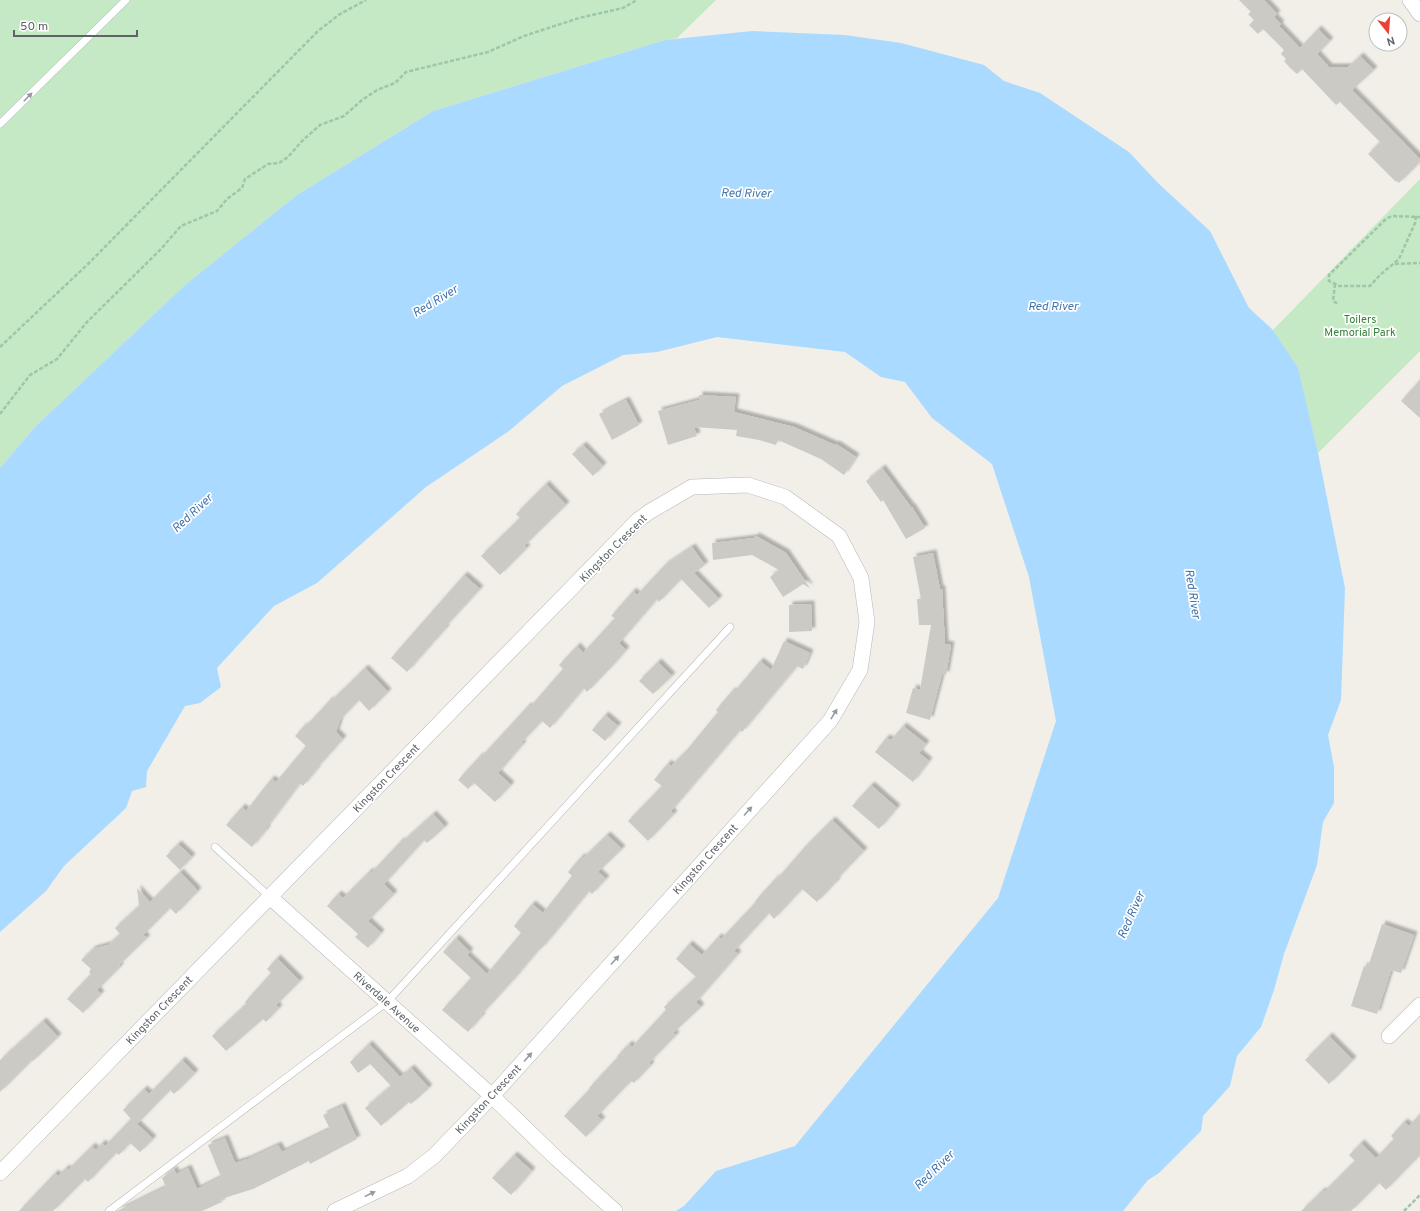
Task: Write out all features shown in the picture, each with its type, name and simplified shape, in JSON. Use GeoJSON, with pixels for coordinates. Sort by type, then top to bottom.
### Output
{"type":"FeatureCollection","features":[{"type":"Feature","properties":{"kind":"street"},"geometry":{"type":"LineString","coordinates":[[1410,0],[1420,14]]}},
{"type":"Feature","properties":{"kind":"street","name":"Kingston Crescent"},"geometry":{"type":"LineString","coordinates":[[0,1173],[638,520],[692,487],[748,485],[785,497],[839,536],[861,578],[867,622],[860,670],[830,721],[492,1096],[434,1156],[408,1176],[335,1211]]}},
{"type":"Feature","properties":{"kind":"street","name":"Riverdale Avenue"},"geometry":{"type":"LineString","coordinates":[[270,897],[492,1096],[557,1159],[615,1211]]}},
{"type":"Feature","properties":{"kind":"street"},"geometry":{"type":"LineString","coordinates":[[1389,1036],[1420,1005]]}},
{"type":"Feature","properties":{"kind":"lane"},"geometry":{"type":"LineString","coordinates":[[0,124],[126,0]]}},
{"type":"Feature","properties":{"kind":"lane"},"geometry":{"type":"LineString","coordinates":[[109,1211],[387,1002],[730,627]]}},
{"type":"Feature","properties":{"kind":"lane","name":"Riverdale Avenue"},"geometry":{"type":"LineString","coordinates":[[216,847],[270,897]]}},
{"type":"Feature","properties":{"kind":"path"},"geometry":{"type":"LineString","coordinates":[[0,347],[88,264],[318,31],[340,14],[366,0]]}},
{"type":"Feature","properties":{"kind":"path"},"geometry":{"type":"LineString","coordinates":[[0,414],[30,375],[57,359],[86,322],[160,250],[181,226],[217,211],[227,199],[242,188],[245,179],[268,164],[279,163],[288,157],[302,141],[320,125],[344,116],[372,93],[395,83],[406,72],[488,52],[524,36],[579,18],[623,8],[638,0]]}},
{"type":"Feature","properties":{"kind":"path"},"geometry":{"type":"LineString","coordinates":[[1416,216],[1415,223],[1399,259],[1380,275],[1370,286],[1339,286],[1329,281],[1329,275],[1386,219],[1392,216],[1416,216],[1420,216]]}},
{"type":"Feature","properties":{"kind":"path"},"geometry":{"type":"LineString","coordinates":[[1394,264],[1420,263]]}},
{"type":"Feature","properties":{"kind":"path"},"geometry":{"type":"LineString","coordinates":[[1335,284],[1332,301],[1338,304]]}},
{"type":"Feature","properties":{"kind":"path"},"geometry":{"type":"LineString","coordinates":[[1404,1211],[1420,1195]]}},
{"type":"Feature","properties":{"kind":"green space"},"geometry":{"type":"Polygon","coordinates":[[[0,0],[716,0],[677,38],[665,40],[433,111],[297,195],[185,285],[35,427],[0,468],[0,0]]]}},
{"type":"Feature","properties":{"kind":"green space","name":"Toilers Memorial Park"},"geometry":{"type":"Polygon","coordinates":[[[1420,179],[1420,351],[1318,453],[1297,367],[1273,330],[1420,179]]]}},
{"type":"Feature","properties":{"kind":"water","name":"Red River"},"geometry":{"type":"Polygon","coordinates":[[[752,31],[845,35],[901,43],[984,65],[1004,81],[1040,93],[1129,152],[1158,183],[1210,231],[1249,308],[1273,330],[1298,368],[1318,453],[1345,588],[1341,700],[1328,735],[1334,767],[1334,803],[1323,822],[1317,865],[1284,954],[1274,990],[1261,1027],[1237,1056],[1230,1086],[1203,1116],[1201,1131],[1159,1173],[1148,1180],[1123,1211],[676,1211],[684,1206],[716,1171],[795,1146],[998,898],[1056,721],[1029,577],[992,464],[932,418],[905,382],[881,377],[845,352],[717,337],[657,352],[623,355],[562,386],[509,431],[426,487],[317,583],[274,606],[217,668],[221,687],[200,703],[185,706],[147,771],[146,787],[132,791],[126,808],[64,866],[46,891],[0,932],[0,468],[35,427],[185,285],[297,195],[433,111],[665,40],[752,31]]]}},
{"type":"Feature","properties":{"kind":"building"},"geometry":{"type":"Polygon","coordinates":[[[1239,0],[1264,0],[1277,14],[1274,17],[1281,24],[1279,26],[1300,48],[1318,29],[1330,41],[1317,54],[1329,67],[1348,67],[1360,56],[1374,70],[1352,90],[1420,159],[1420,162],[1399,183],[1397,181],[1396,182],[1368,154],[1380,142],[1340,102],[1336,105],[1302,69],[1297,74],[1290,68],[1284,61],[1286,59],[1281,54],[1284,50],[1263,29],[1258,34],[1249,25],[1254,20],[1248,14],[1251,12],[1239,0]]]}},
{"type":"Feature","properties":{"kind":"building"},"geometry":{"type":"Polygon","coordinates":[[[1420,380],[1420,418],[1401,401],[1420,380]]]}},
{"type":"Feature","properties":{"kind":"building"},"geometry":{"type":"Polygon","coordinates":[[[699,395],[736,397],[734,412],[794,427],[835,445],[836,444],[856,457],[844,475],[821,459],[778,440],[776,445],[736,436],[737,430],[694,427],[697,436],[668,445],[658,411],[699,400],[699,395]]]}},
{"type":"Feature","properties":{"kind":"building"},"geometry":{"type":"Polygon","coordinates":[[[626,400],[639,425],[612,440],[599,414],[626,400]]]}},
{"type":"Feature","properties":{"kind":"building"},"geometry":{"type":"Polygon","coordinates":[[[583,445],[603,466],[593,476],[572,454],[583,445]]]}},
{"type":"Feature","properties":{"kind":"building"},"geometry":{"type":"Polygon","coordinates":[[[882,468],[912,507],[925,528],[906,539],[883,500],[881,502],[866,481],[882,468]]]}},
{"type":"Feature","properties":{"kind":"building"},"geometry":{"type":"Polygon","coordinates":[[[546,484],[566,505],[524,546],[527,548],[500,575],[481,556],[520,518],[516,514],[546,484]]]}},
{"type":"Feature","properties":{"kind":"building"},"geometry":{"type":"Polygon","coordinates":[[[756,536],[786,553],[810,588],[803,584],[783,597],[770,577],[779,570],[752,555],[713,560],[712,543],[754,538],[756,536]]]}},
{"type":"Feature","properties":{"kind":"building"},"geometry":{"type":"Polygon","coordinates":[[[692,547],[705,565],[694,573],[719,599],[709,608],[681,579],[659,602],[657,599],[619,643],[626,650],[613,665],[587,692],[584,688],[550,728],[542,721],[521,743],[523,744],[498,773],[511,785],[495,802],[474,783],[468,789],[458,780],[528,706],[530,707],[563,669],[559,665],[577,646],[583,653],[615,618],[611,616],[633,591],[637,595],[665,565],[692,547]]]}},
{"type":"Feature","properties":{"kind":"building"},"geometry":{"type":"Polygon","coordinates":[[[933,553],[940,589],[942,589],[945,644],[951,645],[946,675],[942,674],[930,720],[906,713],[913,688],[920,690],[931,625],[919,625],[917,599],[921,599],[913,557],[933,553]]]}},
{"type":"Feature","properties":{"kind":"building"},"geometry":{"type":"Polygon","coordinates":[[[464,575],[480,589],[407,672],[391,658],[464,575]]]}},
{"type":"Feature","properties":{"kind":"building"},"geometry":{"type":"Polygon","coordinates":[[[811,604],[812,631],[789,632],[789,605],[811,604]]]}},
{"type":"Feature","properties":{"kind":"building"},"geometry":{"type":"Polygon","coordinates":[[[784,641],[810,653],[803,669],[797,666],[742,732],[740,730],[671,811],[674,814],[648,841],[628,821],[662,786],[654,780],[668,763],[671,766],[686,751],[718,712],[716,710],[732,691],[734,692],[760,661],[771,670],[784,641]]]}},
{"type":"Feature","properties":{"kind":"building"},"geometry":{"type":"Polygon","coordinates":[[[658,662],[672,676],[653,694],[639,681],[658,662]]]}},
{"type":"Feature","properties":{"kind":"building"},"geometry":{"type":"Polygon","coordinates":[[[365,668],[388,692],[369,711],[359,700],[340,720],[336,732],[343,739],[303,786],[300,783],[252,847],[226,825],[242,807],[246,811],[271,779],[276,782],[306,746],[295,736],[330,700],[331,701],[365,668]]]}},
{"type":"Feature","properties":{"kind":"building"},"geometry":{"type":"Polygon","coordinates":[[[605,715],[618,726],[605,741],[592,730],[605,715]]]}},
{"type":"Feature","properties":{"kind":"building"},"geometry":{"type":"Polygon","coordinates":[[[903,726],[926,744],[919,753],[929,761],[913,782],[875,752],[886,738],[891,740],[903,726]]]}},
{"type":"Feature","properties":{"kind":"building"},"geometry":{"type":"Polygon","coordinates":[[[871,785],[897,808],[879,829],[852,806],[871,785]]]}},
{"type":"Feature","properties":{"kind":"building"},"geometry":{"type":"Polygon","coordinates":[[[433,814],[445,827],[427,843],[424,840],[384,884],[394,894],[368,921],[381,933],[368,948],[355,937],[358,934],[327,906],[338,894],[343,898],[370,871],[371,873],[401,841],[402,842],[433,814]]]}},
{"type":"Feature","properties":{"kind":"building"},"geometry":{"type":"Polygon","coordinates":[[[832,820],[864,851],[817,902],[802,889],[774,919],[769,913],[734,951],[738,954],[696,1002],[701,1007],[673,1033],[676,1035],[649,1063],[651,1065],[634,1083],[631,1081],[597,1116],[602,1120],[586,1137],[564,1116],[590,1089],[589,1088],[618,1057],[617,1056],[629,1044],[632,1047],[666,1010],[664,1007],[696,977],[676,959],[689,944],[702,955],[718,937],[721,939],[803,849],[832,820]]]}},
{"type":"Feature","properties":{"kind":"building"},"geometry":{"type":"Polygon","coordinates":[[[607,835],[622,849],[598,872],[606,879],[592,894],[589,891],[541,949],[540,948],[481,1015],[482,1016],[468,1032],[442,1010],[471,978],[443,952],[456,938],[470,952],[467,955],[487,974],[521,933],[514,926],[532,904],[543,913],[572,876],[568,872],[581,857],[583,858],[607,835]]]}},
{"type":"Feature","properties":{"kind":"building"},"geometry":{"type":"Polygon","coordinates":[[[178,844],[192,857],[180,870],[166,856],[178,844]]]}},
{"type":"Feature","properties":{"kind":"building"},"geometry":{"type":"Polygon","coordinates":[[[180,872],[198,891],[176,914],[170,908],[143,935],[147,938],[119,965],[120,967],[97,990],[101,994],[83,1013],[67,999],[91,974],[89,972],[91,969],[81,960],[93,949],[108,945],[120,934],[115,928],[139,906],[137,888],[150,902],[180,872]]]}},
{"type":"Feature","properties":{"kind":"building"},"geometry":{"type":"Polygon","coordinates":[[[1382,924],[1414,935],[1401,973],[1391,970],[1377,1014],[1351,1006],[1364,966],[1368,967],[1382,924]]]}},
{"type":"Feature","properties":{"kind":"building"},"geometry":{"type":"Polygon","coordinates":[[[277,958],[300,981],[276,1005],[279,1008],[266,1022],[263,1019],[226,1051],[212,1036],[246,1004],[245,1002],[271,973],[267,969],[277,958]]]}},
{"type":"Feature","properties":{"kind":"building"},"geometry":{"type":"Polygon","coordinates":[[[43,1021],[58,1037],[33,1061],[32,1060],[0,1092],[0,1060],[43,1021]]]}},
{"type":"Feature","properties":{"kind":"building"},"geometry":{"type":"Polygon","coordinates":[[[1329,1036],[1353,1060],[1329,1084],[1305,1060],[1329,1036]]]}},
{"type":"Feature","properties":{"kind":"building"},"geometry":{"type":"Polygon","coordinates":[[[369,1044],[400,1077],[411,1068],[429,1088],[411,1104],[409,1102],[381,1126],[365,1108],[391,1086],[370,1064],[358,1073],[350,1062],[369,1044]]]}},
{"type":"Feature","properties":{"kind":"building"},"geometry":{"type":"Polygon","coordinates":[[[182,1060],[195,1073],[174,1094],[170,1090],[137,1124],[153,1139],[140,1152],[130,1143],[119,1155],[116,1153],[88,1182],[85,1179],[53,1211],[19,1211],[55,1173],[58,1176],[66,1168],[68,1170],[92,1146],[96,1150],[102,1143],[105,1146],[131,1119],[123,1110],[144,1089],[149,1094],[182,1060]]]}},
{"type":"Feature","properties":{"kind":"building"},"geometry":{"type":"Polygon","coordinates":[[[342,1106],[357,1139],[310,1164],[309,1161],[253,1189],[221,1199],[222,1202],[202,1211],[117,1211],[166,1187],[162,1178],[174,1169],[176,1174],[188,1168],[197,1189],[221,1177],[208,1145],[225,1138],[235,1163],[248,1159],[278,1145],[282,1152],[330,1129],[323,1115],[342,1106]]]}},
{"type":"Feature","properties":{"kind":"building"},"geometry":{"type":"Polygon","coordinates":[[[1420,1114],[1420,1155],[1386,1190],[1379,1183],[1351,1211],[1301,1211],[1322,1191],[1324,1192],[1355,1161],[1349,1155],[1361,1143],[1376,1158],[1394,1139],[1391,1136],[1404,1122],[1409,1126],[1420,1114]]]}},
{"type":"Feature","properties":{"kind":"building"},"geometry":{"type":"Polygon","coordinates":[[[514,1155],[532,1171],[511,1195],[492,1178],[514,1155]]]}}]}
